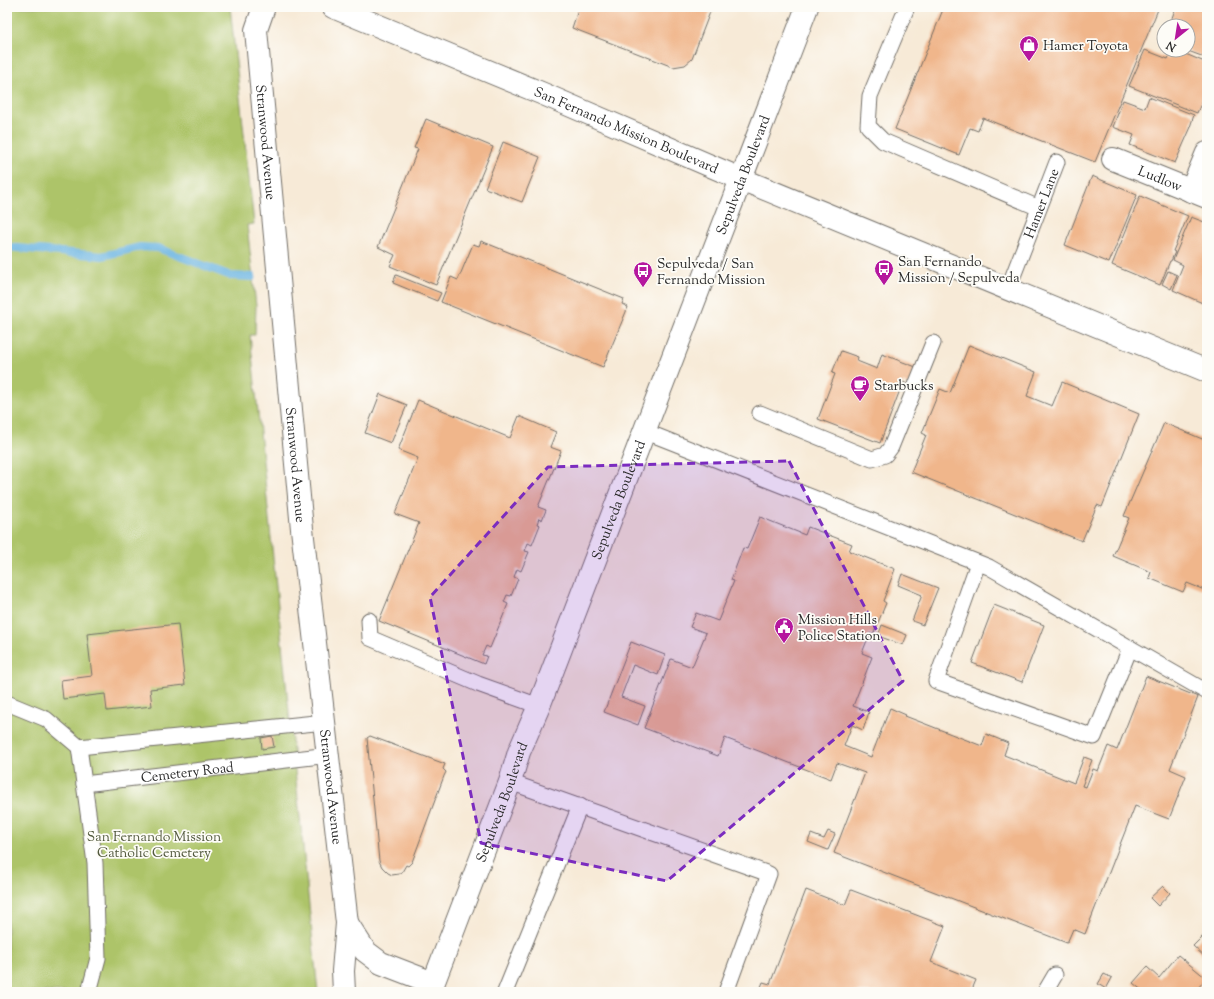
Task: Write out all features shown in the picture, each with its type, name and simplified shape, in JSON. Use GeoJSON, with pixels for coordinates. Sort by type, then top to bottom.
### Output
{"type":"FeatureCollection","features":[{"type":"Feature","properties":{"kind":"main road","name":"Stranwood Avenue"},"geometry":{"type":"LineString","coordinates":[[264,7],[256,30],[302,529],[329,755],[347,924],[343,971],[344,992]]}},
{"type":"Feature","properties":{"kind":"main road","name":"Sepulveda Boulevard"},"geometry":{"type":"LineString","coordinates":[[431,987],[510,782],[519,752],[540,706],[807,7]]}},
{"type":"Feature","properties":{"kind":"main road","name":"San Fernando Mission Boulevard"},"geometry":{"type":"LineString","coordinates":[[347,10],[741,179],[1207,371]]}},
{"type":"Feature","properties":{"kind":"main road"},"geometry":{"type":"LineString","coordinates":[[1199,194],[1207,153]]}},
{"type":"Feature","properties":{"kind":"main road","name":"Ludlow"},"geometry":{"type":"LineString","coordinates":[[1114,159],[1199,194]]}},
{"type":"Feature","properties":{"kind":"main road","name":"Stranwood Avenue"},"geometry":{"type":"LineString","coordinates":[[347,924],[365,951],[381,963],[431,987]]}},
{"type":"Feature","properties":{"kind":"lane"},"geometry":{"type":"LineString","coordinates":[[907,7],[870,96],[868,126],[883,141],[1039,208]]}},
{"type":"Feature","properties":{"kind":"lane","name":"Hamer Lane"},"geometry":{"type":"LineString","coordinates":[[1008,289],[1057,162]]}},
{"type":"Feature","properties":{"kind":"lane"},"geometry":{"type":"LineString","coordinates":[[760,413],[872,460],[885,455],[891,447],[901,425],[933,343]]}},
{"type":"Feature","properties":{"kind":"lane"},"geometry":{"type":"LineString","coordinates":[[644,431],[989,567],[1207,692]]}},
{"type":"Feature","properties":{"kind":"lane"},"geometry":{"type":"LineString","coordinates":[[978,563],[936,681],[1094,737],[1130,648]]}},
{"type":"Feature","properties":{"kind":"lane"},"geometry":{"type":"LineString","coordinates":[[369,620],[370,638],[478,684],[540,706]]}},
{"type":"Feature","properties":{"kind":"lane"},"geometry":{"type":"LineString","coordinates":[[7,703],[46,719],[79,747],[95,863],[98,958],[89,992]]}},
{"type":"Feature","properties":{"kind":"lane"},"geometry":{"type":"LineString","coordinates":[[79,747],[325,722]]}},
{"type":"Feature","properties":{"kind":"lane","name":"Cemetery Road"},"geometry":{"type":"LineString","coordinates":[[84,784],[329,755]]}},
{"type":"Feature","properties":{"kind":"lane"},"geometry":{"type":"LineString","coordinates":[[510,782],[769,874],[726,992]]}},
{"type":"Feature","properties":{"kind":"lane"},"geometry":{"type":"LineString","coordinates":[[505,992],[580,806]]}},
{"type":"Feature","properties":{"kind":"lane"},"geometry":{"type":"LineString","coordinates":[[1045,992],[1055,975]]}},
{"type":"Feature","properties":{"kind":"highlighted area"},"geometry":{"type":"Polygon","coordinates":[[[789,461],[903,681],[667,881],[481,843],[430,597],[548,467],[789,461]]]}},
{"type":"Feature","properties":{"kind":"green space","name":"San Fernando Mission Catholic Cemetery"},"geometry":{"type":"Polygon","coordinates":[[[7,7],[230,7],[254,224],[247,225],[256,306],[255,335],[250,335],[318,992],[7,992],[7,7]]]}},
{"type":"Feature","properties":{"kind":"building"},"geometry":{"type":"Polygon","coordinates":[[[579,7],[712,7],[692,59],[685,65],[673,67],[572,28],[579,7]]]}},
{"type":"Feature","properties":{"kind":"building","name":"Hamer Toyota"},"geometry":{"type":"Polygon","coordinates":[[[944,7],[1159,7],[1095,162],[983,118],[978,131],[970,128],[959,155],[895,129],[944,7]]]}},
{"type":"Feature","properties":{"kind":"building"},"geometry":{"type":"Polygon","coordinates":[[[1176,7],[1207,7],[1207,58],[1196,54],[1196,18],[1172,18],[1176,7]]]}},
{"type":"Feature","properties":{"kind":"building"},"geometry":{"type":"Polygon","coordinates":[[[1145,50],[1156,54],[1156,58],[1195,58],[1207,63],[1207,89],[1197,113],[1129,86],[1145,50]]]}},
{"type":"Feature","properties":{"kind":"building"},"geometry":{"type":"Polygon","coordinates":[[[1149,97],[1194,115],[1191,127],[1175,163],[1130,145],[1134,135],[1113,127],[1123,100],[1145,108],[1149,97]]]}},
{"type":"Feature","properties":{"kind":"building"},"geometry":{"type":"Polygon","coordinates":[[[426,119],[493,147],[436,285],[390,266],[395,255],[378,247],[418,149],[414,148],[426,119]]]}},
{"type":"Feature","properties":{"kind":"building"},"geometry":{"type":"Polygon","coordinates":[[[503,142],[540,157],[522,202],[485,188],[503,142]]]}},
{"type":"Feature","properties":{"kind":"building"},"geometry":{"type":"Polygon","coordinates":[[[1092,176],[1137,195],[1109,263],[1065,245],[1092,176]]]}},
{"type":"Feature","properties":{"kind":"building"},"geometry":{"type":"Polygon","coordinates":[[[1140,196],[1188,216],[1173,251],[1175,252],[1160,285],[1112,265],[1140,196]]]}},
{"type":"Feature","properties":{"kind":"building"},"geometry":{"type":"Polygon","coordinates":[[[1191,217],[1207,223],[1207,305],[1173,290],[1183,265],[1173,260],[1191,217]]]}},
{"type":"Feature","properties":{"kind":"building"},"geometry":{"type":"Polygon","coordinates":[[[481,241],[624,299],[622,304],[628,307],[603,367],[441,302],[451,277],[458,280],[473,244],[479,246],[481,241]]]}},
{"type":"Feature","properties":{"kind":"building"},"geometry":{"type":"Polygon","coordinates":[[[1168,271],[1177,275],[1171,289],[1162,284],[1168,271]]]}},
{"type":"Feature","properties":{"kind":"building"},"geometry":{"type":"Polygon","coordinates":[[[396,275],[441,293],[437,301],[393,283],[396,275]]]}},
{"type":"Feature","properties":{"kind":"building"},"geometry":{"type":"Polygon","coordinates":[[[969,345],[1036,372],[1027,396],[1052,406],[1062,382],[1139,414],[1102,507],[1097,505],[1082,541],[911,472],[926,435],[922,433],[940,389],[950,393],[969,345]]]}},
{"type":"Feature","properties":{"kind":"building","name":"Starbucks"},"geometry":{"type":"Polygon","coordinates":[[[841,351],[858,357],[857,361],[877,369],[882,354],[916,367],[909,385],[903,382],[880,443],[818,419],[835,374],[832,373],[841,351]]]}},
{"type":"Feature","properties":{"kind":"building"},"geometry":{"type":"Polygon","coordinates":[[[380,394],[407,405],[391,443],[365,433],[380,394]]]}},
{"type":"Feature","properties":{"kind":"building"},"geometry":{"type":"Polygon","coordinates":[[[418,400],[510,438],[519,416],[556,432],[550,447],[561,451],[538,507],[546,510],[542,520],[539,518],[537,524],[540,525],[532,545],[528,543],[525,551],[529,552],[521,571],[517,569],[514,577],[518,579],[511,596],[507,595],[504,602],[508,604],[490,648],[486,646],[482,655],[487,656],[484,664],[379,621],[419,523],[395,514],[418,458],[398,450],[418,400]]]}},
{"type":"Feature","properties":{"kind":"building"},"geometry":{"type":"Polygon","coordinates":[[[1164,423],[1207,441],[1207,591],[1187,583],[1183,592],[1149,578],[1151,572],[1113,556],[1129,518],[1124,516],[1164,423]]]}},
{"type":"Feature","properties":{"kind":"building"},"geometry":{"type":"Polygon","coordinates":[[[760,517],[805,535],[808,527],[852,544],[849,551],[895,569],[883,601],[886,603],[873,635],[870,633],[862,653],[872,657],[853,706],[869,712],[863,730],[852,725],[844,746],[871,757],[890,708],[906,715],[905,716],[982,746],[986,734],[1008,743],[1004,755],[1074,783],[1084,757],[1092,760],[1082,786],[1086,787],[1093,769],[1098,771],[1108,746],[1117,750],[1146,676],[1198,697],[1170,769],[1186,776],[1169,819],[1135,806],[1085,934],[1073,929],[1067,943],[834,853],[865,773],[837,763],[831,779],[725,738],[718,756],[644,728],[671,659],[692,667],[706,633],[690,627],[696,613],[718,621],[734,581],[731,580],[743,548],[747,549],[760,517]]]}},
{"type":"Feature","properties":{"kind":"building"},"geometry":{"type":"Polygon","coordinates":[[[902,574],[938,588],[923,625],[912,621],[922,595],[898,585],[902,574]]]}},
{"type":"Feature","properties":{"kind":"building"},"geometry":{"type":"Polygon","coordinates":[[[994,605],[1044,625],[1022,682],[972,663],[994,605]]]}},
{"type":"Feature","properties":{"kind":"building"},"geometry":{"type":"Polygon","coordinates":[[[178,624],[185,685],[150,689],[152,706],[107,711],[105,694],[63,699],[61,680],[92,676],[87,634],[178,624]]]}},
{"type":"Feature","properties":{"kind":"building"},"geometry":{"type":"Polygon","coordinates":[[[882,625],[907,635],[903,645],[878,636],[882,625]]]}},
{"type":"Feature","properties":{"kind":"building"},"geometry":{"type":"Polygon","coordinates":[[[631,642],[665,655],[658,675],[633,665],[621,697],[645,706],[638,725],[604,712],[631,642]]]}},
{"type":"Feature","properties":{"kind":"building"},"geometry":{"type":"Polygon","coordinates":[[[272,736],[274,747],[262,749],[261,738],[272,736]]]}},
{"type":"Feature","properties":{"kind":"building"},"geometry":{"type":"Polygon","coordinates":[[[370,736],[445,764],[443,769],[446,772],[412,862],[408,866],[406,865],[399,874],[392,875],[388,873],[379,861],[367,738],[370,736]]]}},
{"type":"Feature","properties":{"kind":"building"},"geometry":{"type":"Polygon","coordinates":[[[828,831],[835,834],[828,850],[808,842],[811,834],[824,839],[828,831]]]}},
{"type":"Feature","properties":{"kind":"building"},"geometry":{"type":"Polygon","coordinates":[[[1163,886],[1170,893],[1158,906],[1150,898],[1163,886]]]}},
{"type":"Feature","properties":{"kind":"building"},"geometry":{"type":"Polygon","coordinates":[[[806,890],[845,905],[851,890],[945,926],[931,962],[976,980],[971,992],[759,992],[763,982],[770,984],[806,890]]]}},
{"type":"Feature","properties":{"kind":"building"},"geometry":{"type":"Polygon","coordinates":[[[1207,932],[1207,959],[1193,946],[1207,932]]]}},
{"type":"Feature","properties":{"kind":"building"},"geometry":{"type":"Polygon","coordinates":[[[1178,955],[1206,978],[1195,992],[1144,992],[1133,983],[1147,967],[1159,978],[1178,955]]]}},
{"type":"Feature","properties":{"kind":"building"},"geometry":{"type":"Polygon","coordinates":[[[1104,974],[1112,978],[1106,989],[1098,984],[1104,974]]]}},
{"type":"Feature","properties":{"kind":"waterway"},"geometry":{"type":"LineString","coordinates":[[7,247],[102,256],[140,247],[158,248],[231,276],[252,277]]}},
{"type":"Feature","properties":{"kind":"place","name":"Hamer Toyota"},"geometry":{"type":"Point","coordinates":[1029,62]}},
{"type":"Feature","properties":{"kind":"place","name":"San Fernando Mission / Sepulveda"},"geometry":{"type":"Point","coordinates":[884,286]}},
{"type":"Feature","properties":{"kind":"place","name":"Sepulveda / San Fernando Mission"},"geometry":{"type":"Point","coordinates":[643,288]}},
{"type":"Feature","properties":{"kind":"place","name":"Starbucks"},"geometry":{"type":"Point","coordinates":[860,402]}},
{"type":"Feature","properties":{"kind":"place","name":"Mission Hills Police Station"},"geometry":{"type":"Point","coordinates":[784,644]}}]}
